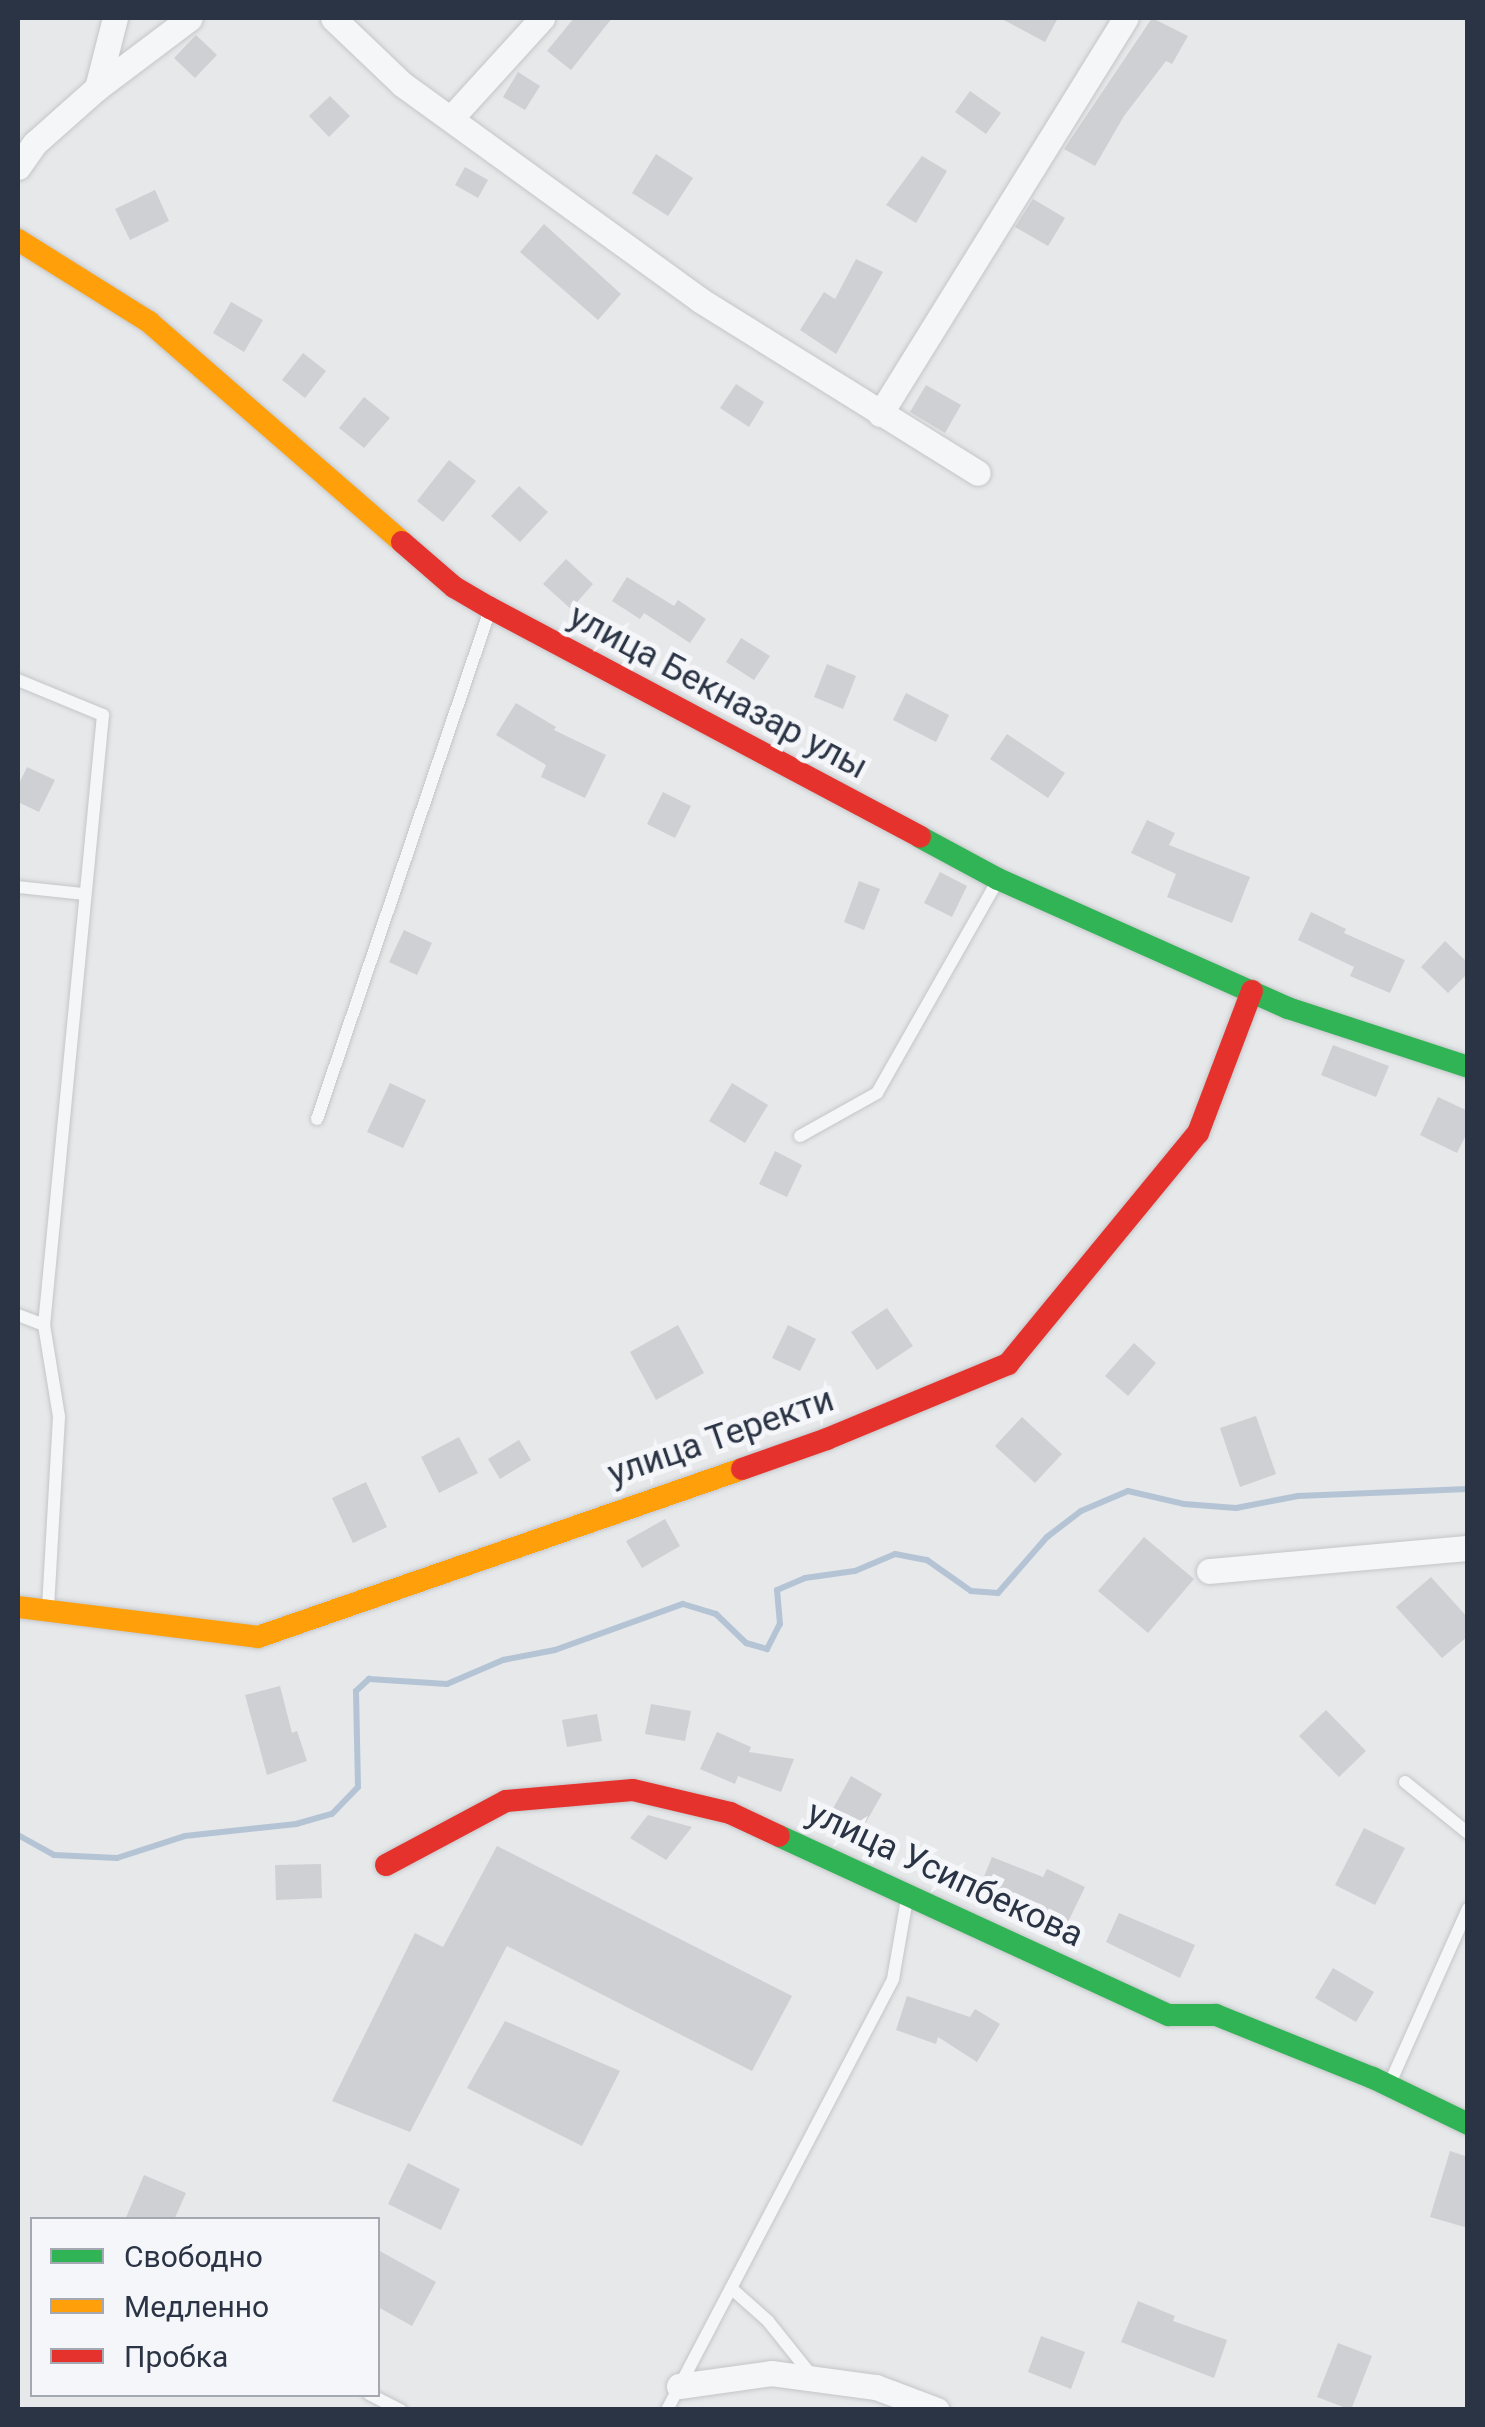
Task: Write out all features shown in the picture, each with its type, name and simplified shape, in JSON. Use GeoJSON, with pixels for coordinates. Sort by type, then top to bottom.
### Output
{"type":"FeatureCollection","features":[{"type":"Feature","properties":{"kind":"street"},"geometry":{"type":"LineString","coordinates":[[97,88],[114,18]]}},
{"type":"Feature","properties":{"kind":"street"},"geometry":{"type":"LineString","coordinates":[[18,167],[35,143],[97,88],[190,18]]}},
{"type":"Feature","properties":{"kind":"street"},"geometry":{"type":"LineString","coordinates":[[333,18],[388,72],[700,300],[978,473]]}},
{"type":"Feature","properties":{"kind":"street"},"geometry":{"type":"LineString","coordinates":[[452,116],[542,18]]}},
{"type":"Feature","properties":{"kind":"street"},"geometry":{"type":"LineString","coordinates":[[880,414],[1126,18]]}},
{"type":"Feature","properties":{"kind":"street","name":"улица Бекназар улы"},"geometry":{"type":"LineString","coordinates":[[18,240],[149,322],[454,587],[490,608],[998,880],[1252,992],[1468,1067]]}},
{"type":"Feature","properties":{"kind":"street","name":"улица Теректи"},"geometry":{"type":"LineString","coordinates":[[18,1607],[258,1637],[827,1438],[1008,1364],[1198,1133],[1252,992]]}},
{"type":"Feature","properties":{"kind":"street"},"geometry":{"type":"LineString","coordinates":[[1208,1571],[1468,1548]]}},
{"type":"Feature","properties":{"kind":"street","name":"улица Усипбекова"},"geometry":{"type":"LineString","coordinates":[[386,1865],[506,1801],[633,1790],[730,1813],[1169,2015],[1216,2015],[1388,2086],[1468,2124]]}},
{"type":"Feature","properties":{"kind":"street"},"geometry":{"type":"LineString","coordinates":[[673,2398],[770,2372],[876,2387],[937,2410]]}},
{"type":"Feature","properties":{"kind":"lane"},"geometry":{"type":"LineString","coordinates":[[317,1118],[490,608]]}},
{"type":"Feature","properties":{"kind":"lane"},"geometry":{"type":"LineString","coordinates":[[18,680],[104,715],[44,1325],[59,1417],[48,1609]]}},
{"type":"Feature","properties":{"kind":"lane"},"geometry":{"type":"LineString","coordinates":[[800,1136],[876,1093],[998,880]]}},
{"type":"Feature","properties":{"kind":"lane"},"geometry":{"type":"LineString","coordinates":[[18,887],[84,894]]}},
{"type":"Feature","properties":{"kind":"lane"},"geometry":{"type":"LineString","coordinates":[[18,1315],[44,1325]]}},
{"type":"Feature","properties":{"kind":"lane"},"geometry":{"type":"LineString","coordinates":[[1404,1782],[1468,1834]]}},
{"type":"Feature","properties":{"kind":"lane"},"geometry":{"type":"LineString","coordinates":[[673,2398],[893,1979],[908,1897]]}},
{"type":"Feature","properties":{"kind":"lane"},"geometry":{"type":"LineString","coordinates":[[1388,2086],[1468,1909]]}},
{"type":"Feature","properties":{"kind":"lane"},"geometry":{"type":"LineString","coordinates":[[731,2288],[768,2321],[813,2378]]}},
{"type":"Feature","properties":{"kind":"lane"},"geometry":{"type":"LineString","coordinates":[[375,2397],[401,2410]]}},
{"type":"Feature","properties":{"kind":"building"},"geometry":{"type":"Polygon","coordinates":[[[574,18],[612,18],[571,70],[547,51],[574,18]]]}},
{"type":"Feature","properties":{"kind":"building"},"geometry":{"type":"Polygon","coordinates":[[[1000,18],[1058,18],[1045,42],[1000,18]]]}},
{"type":"Feature","properties":{"kind":"building"},"geometry":{"type":"Polygon","coordinates":[[[1152,18],[1188,36],[1172,64],[1166,61],[1124,116],[1095,166],[1064,149],[1152,18]]]}},
{"type":"Feature","properties":{"kind":"building"},"geometry":{"type":"Polygon","coordinates":[[[196,35],[217,55],[195,78],[174,58],[196,35]]]}},
{"type":"Feature","properties":{"kind":"building"},"geometry":{"type":"Polygon","coordinates":[[[518,72],[540,86],[525,110],[503,97],[518,72]]]}},
{"type":"Feature","properties":{"kind":"building"},"geometry":{"type":"Polygon","coordinates":[[[970,91],[1001,113],[986,134],[955,112],[970,91]]]}},
{"type":"Feature","properties":{"kind":"building"},"geometry":{"type":"Polygon","coordinates":[[[330,96],[350,116],[329,137],[309,116],[330,96]]]}},
{"type":"Feature","properties":{"kind":"building"},"geometry":{"type":"Polygon","coordinates":[[[656,154],[693,178],[668,216],[632,193],[656,154]]]}},
{"type":"Feature","properties":{"kind":"building"},"geometry":{"type":"Polygon","coordinates":[[[922,156],[947,171],[916,223],[886,205],[922,156]]]}},
{"type":"Feature","properties":{"kind":"building"},"geometry":{"type":"Polygon","coordinates":[[[465,167],[488,180],[478,198],[455,185],[465,167]]]}},
{"type":"Feature","properties":{"kind":"building"},"geometry":{"type":"Polygon","coordinates":[[[155,190],[169,221],[130,240],[115,209],[155,190]]]}},
{"type":"Feature","properties":{"kind":"building"},"geometry":{"type":"Polygon","coordinates":[[[1033,199],[1065,218],[1048,246],[1015,227],[1033,199]]]}},
{"type":"Feature","properties":{"kind":"building"},"geometry":{"type":"Polygon","coordinates":[[[544,224],[621,294],[598,320],[520,252],[544,224]]]}},
{"type":"Feature","properties":{"kind":"building"},"geometry":{"type":"Polygon","coordinates":[[[856,259],[883,272],[836,354],[800,330],[824,292],[835,299],[856,259]]]}},
{"type":"Feature","properties":{"kind":"building"},"geometry":{"type":"Polygon","coordinates":[[[231,302],[263,320],[244,352],[213,333],[231,302]]]}},
{"type":"Feature","properties":{"kind":"building"},"geometry":{"type":"Polygon","coordinates":[[[303,353],[326,371],[305,398],[282,380],[303,353]]]}},
{"type":"Feature","properties":{"kind":"building"},"geometry":{"type":"Polygon","coordinates":[[[736,384],[764,402],[749,427],[720,408],[736,384]]]}},
{"type":"Feature","properties":{"kind":"building"},"geometry":{"type":"Polygon","coordinates":[[[926,385],[961,405],[945,433],[910,412],[926,385]]]}},
{"type":"Feature","properties":{"kind":"building"},"geometry":{"type":"Polygon","coordinates":[[[364,397],[390,418],[364,448],[339,428],[364,397]]]}},
{"type":"Feature","properties":{"kind":"building"},"geometry":{"type":"Polygon","coordinates":[[[449,460],[476,481],[443,522],[417,501],[449,460]]]}},
{"type":"Feature","properties":{"kind":"building"},"geometry":{"type":"Polygon","coordinates":[[[519,486],[548,512],[520,542],[491,516],[519,486]]]}},
{"type":"Feature","properties":{"kind":"building"},"geometry":{"type":"Polygon","coordinates":[[[566,559],[593,584],[571,609],[543,584],[566,559]]]}},
{"type":"Feature","properties":{"kind":"building"},"geometry":{"type":"Polygon","coordinates":[[[627,577],[674,606],[678,600],[706,619],[690,643],[644,613],[640,619],[612,601],[627,577]]]}},
{"type":"Feature","properties":{"kind":"building"},"geometry":{"type":"Polygon","coordinates":[[[741,638],[770,656],[754,680],[726,662],[741,638]]]}},
{"type":"Feature","properties":{"kind":"building"},"geometry":{"type":"Polygon","coordinates":[[[827,664],[856,676],[843,709],[814,697],[827,664]]]}},
{"type":"Feature","properties":{"kind":"building"},"geometry":{"type":"Polygon","coordinates":[[[906,693],[949,715],[936,742],[893,720],[906,693]]]}},
{"type":"Feature","properties":{"kind":"building"},"geometry":{"type":"Polygon","coordinates":[[[516,703],[556,727],[554,730],[606,755],[585,798],[541,777],[546,765],[496,735],[516,703]]]}},
{"type":"Feature","properties":{"kind":"building"},"geometry":{"type":"Polygon","coordinates":[[[1007,734],[1065,773],[1048,798],[990,759],[1007,734]]]}},
{"type":"Feature","properties":{"kind":"building"},"geometry":{"type":"Polygon","coordinates":[[[27,767],[55,780],[39,812],[18,802],[18,786],[27,767]]]}},
{"type":"Feature","properties":{"kind":"building"},"geometry":{"type":"Polygon","coordinates":[[[663,792],[691,806],[675,838],[647,824],[663,792]]]}},
{"type":"Feature","properties":{"kind":"building"},"geometry":{"type":"Polygon","coordinates":[[[1147,820],[1175,833],[1169,845],[1250,877],[1232,923],[1167,897],[1176,874],[1131,853],[1147,820]]]}},
{"type":"Feature","properties":{"kind":"building"},"geometry":{"type":"Polygon","coordinates":[[[940,872],[967,886],[952,917],[924,903],[940,872]]]}},
{"type":"Feature","properties":{"kind":"building"},"geometry":{"type":"Polygon","coordinates":[[[859,881],[880,889],[864,930],[844,922],[859,881]]]}},
{"type":"Feature","properties":{"kind":"building"},"geometry":{"type":"Polygon","coordinates":[[[1311,912],[1346,929],[1344,933],[1405,960],[1390,993],[1350,976],[1354,967],[1298,940],[1311,912]]]}},
{"type":"Feature","properties":{"kind":"building"},"geometry":{"type":"Polygon","coordinates":[[[404,930],[432,943],[417,975],[389,962],[404,930]]]}},
{"type":"Feature","properties":{"kind":"building"},"geometry":{"type":"Polygon","coordinates":[[[1445,941],[1468,963],[1468,973],[1448,993],[1421,967],[1445,941]]]}},
{"type":"Feature","properties":{"kind":"building"},"geometry":{"type":"Polygon","coordinates":[[[1333,1045],[1389,1066],[1376,1097],[1321,1075],[1333,1045]]]}},
{"type":"Feature","properties":{"kind":"building"},"geometry":{"type":"Polygon","coordinates":[[[390,1083],[426,1100],[403,1148],[367,1132],[390,1083]]]}},
{"type":"Feature","properties":{"kind":"building"},"geometry":{"type":"Polygon","coordinates":[[[732,1083],[768,1105],[745,1143],[709,1121],[732,1083]]]}},
{"type":"Feature","properties":{"kind":"building"},"geometry":{"type":"Polygon","coordinates":[[[1438,1097],[1468,1111],[1468,1131],[1457,1153],[1420,1135],[1438,1097]]]}},
{"type":"Feature","properties":{"kind":"building"},"geometry":{"type":"Polygon","coordinates":[[[775,1151],[802,1165],[787,1197],[759,1184],[775,1151]]]}},
{"type":"Feature","properties":{"kind":"building"},"geometry":{"type":"Polygon","coordinates":[[[887,1308],[913,1346],[877,1370],[851,1332],[887,1308]]]}},
{"type":"Feature","properties":{"kind":"building"},"geometry":{"type":"Polygon","coordinates":[[[678,1325],[704,1373],[656,1400],[630,1352],[678,1325]]]}},
{"type":"Feature","properties":{"kind":"building"},"geometry":{"type":"Polygon","coordinates":[[[788,1325],[816,1339],[800,1371],[772,1358],[788,1325]]]}},
{"type":"Feature","properties":{"kind":"building"},"geometry":{"type":"Polygon","coordinates":[[[1134,1343],[1156,1363],[1128,1396],[1105,1376],[1134,1343]]]}},
{"type":"Feature","properties":{"kind":"building"},"geometry":{"type":"Polygon","coordinates":[[[1256,1416],[1276,1474],[1240,1487],[1220,1428],[1256,1416]]]}},
{"type":"Feature","properties":{"kind":"building"},"geometry":{"type":"Polygon","coordinates":[[[1022,1417],[1062,1454],[1035,1483],[995,1446],[1022,1417]]]}},
{"type":"Feature","properties":{"kind":"building"},"geometry":{"type":"Polygon","coordinates":[[[459,1437],[478,1473],[439,1493],[421,1457],[459,1437]]]}},
{"type":"Feature","properties":{"kind":"building"},"geometry":{"type":"Polygon","coordinates":[[[519,1440],[531,1460],[500,1479],[488,1459],[519,1440]]]}},
{"type":"Feature","properties":{"kind":"building"},"geometry":{"type":"Polygon","coordinates":[[[366,1482],[387,1527],[353,1543],[332,1498],[366,1482]]]}},
{"type":"Feature","properties":{"kind":"building"},"geometry":{"type":"Polygon","coordinates":[[[665,1519],[680,1546],[642,1568],[626,1541],[665,1519]]]}},
{"type":"Feature","properties":{"kind":"building"},"geometry":{"type":"Polygon","coordinates":[[[1144,1537],[1194,1579],[1148,1633],[1098,1591],[1144,1537]]]}},
{"type":"Feature","properties":{"kind":"building"},"geometry":{"type":"Polygon","coordinates":[[[1431,1577],[1468,1618],[1468,1636],[1442,1658],[1396,1607],[1431,1577]]]}},
{"type":"Feature","properties":{"kind":"building"},"geometry":{"type":"Polygon","coordinates":[[[280,1686],[292,1733],[297,1731],[307,1761],[267,1775],[245,1695],[280,1686]]]}},
{"type":"Feature","properties":{"kind":"building"},"geometry":{"type":"Polygon","coordinates":[[[651,1704],[691,1711],[685,1741],[645,1734],[651,1704]]]}},
{"type":"Feature","properties":{"kind":"building"},"geometry":{"type":"Polygon","coordinates":[[[1326,1710],[1366,1751],[1339,1777],[1299,1736],[1326,1710]]]}},
{"type":"Feature","properties":{"kind":"building"},"geometry":{"type":"Polygon","coordinates":[[[597,1714],[602,1741],[567,1747],[562,1720],[597,1714]]]}},
{"type":"Feature","properties":{"kind":"building"},"geometry":{"type":"Polygon","coordinates":[[[717,1732],[751,1747],[749,1752],[794,1759],[781,1792],[738,1776],[735,1784],[700,1769],[717,1732]]]}},
{"type":"Feature","properties":{"kind":"building"},"geometry":{"type":"Polygon","coordinates":[[[851,1776],[882,1794],[861,1831],[830,1814],[851,1776]]]}},
{"type":"Feature","properties":{"kind":"building"},"geometry":{"type":"Polygon","coordinates":[[[648,1815],[692,1827],[666,1860],[630,1838],[648,1815]]]}},
{"type":"Feature","properties":{"kind":"building"},"geometry":{"type":"Polygon","coordinates":[[[1364,1828],[1405,1848],[1375,1905],[1335,1885],[1364,1828]]]}},
{"type":"Feature","properties":{"kind":"building"},"geometry":{"type":"Polygon","coordinates":[[[497,1846],[792,1996],[752,2071],[507,1946],[410,2132],[332,2101],[415,1933],[443,1947],[497,1846]]]}},
{"type":"Feature","properties":{"kind":"building"},"geometry":{"type":"Polygon","coordinates":[[[992,1857],[1043,1877],[1047,1869],[1085,1887],[1067,1924],[1012,1897],[1011,1901],[979,1889],[992,1857]]]}},
{"type":"Feature","properties":{"kind":"building"},"geometry":{"type":"Polygon","coordinates":[[[321,1864],[322,1898],[276,1900],[275,1865],[321,1864]]]}},
{"type":"Feature","properties":{"kind":"building"},"geometry":{"type":"Polygon","coordinates":[[[1119,1913],[1195,1945],[1180,1978],[1106,1942],[1119,1913]]]}},
{"type":"Feature","properties":{"kind":"building"},"geometry":{"type":"Polygon","coordinates":[[[1333,1968],[1374,1992],[1356,2022],[1315,1998],[1333,1968]]]}},
{"type":"Feature","properties":{"kind":"building"},"geometry":{"type":"Polygon","coordinates":[[[907,1996],[970,2017],[975,2009],[1000,2024],[977,2062],[938,2037],[936,2044],[896,2030],[907,1996]]]}},
{"type":"Feature","properties":{"kind":"building"},"geometry":{"type":"Polygon","coordinates":[[[505,2021],[620,2071],[582,2146],[467,2088],[505,2021]]]}},
{"type":"Feature","properties":{"kind":"building"},"geometry":{"type":"Polygon","coordinates":[[[1450,2151],[1468,2157],[1468,2228],[1430,2217],[1450,2151]]]}},
{"type":"Feature","properties":{"kind":"building"},"geometry":{"type":"Polygon","coordinates":[[[408,2163],[460,2189],[441,2230],[388,2204],[408,2163]]]}},
{"type":"Feature","properties":{"kind":"building"},"geometry":{"type":"Polygon","coordinates":[[[144,2175],[186,2193],[175,2217],[126,2217],[144,2175]]]}},
{"type":"Feature","properties":{"kind":"building"},"geometry":{"type":"Polygon","coordinates":[[[380,2251],[436,2282],[412,2326],[380,2308],[380,2251]]]}},
{"type":"Feature","properties":{"kind":"building"},"geometry":{"type":"Polygon","coordinates":[[[1138,2301],[1175,2316],[1173,2321],[1227,2340],[1214,2378],[1121,2342],[1138,2301]]]}},
{"type":"Feature","properties":{"kind":"building"},"geometry":{"type":"Polygon","coordinates":[[[1041,2336],[1085,2352],[1071,2389],[1028,2372],[1041,2336]]]}},
{"type":"Feature","properties":{"kind":"building"},"geometry":{"type":"Polygon","coordinates":[[[1338,2343],[1372,2356],[1351,2410],[1317,2397],[1338,2343]]]}},
{"type":"Feature","properties":{"kind":"waterway"},"geometry":{"type":"LineString","coordinates":[[18,1835],[54,1855],[117,1858],[185,1836],[296,1824],[332,1814],[358,1787],[356,1691],[369,1679],[447,1684],[503,1660],[555,1650],[683,1604],[716,1614],[746,1643],[767,1649],[780,1624],[777,1590],[805,1578],[855,1571],[895,1554],[927,1560],[971,1591],[998,1593],[1047,1537],[1081,1511],[1128,1491],[1184,1504],[1236,1508],[1298,1496],[1468,1489]]}},
{"type":"Feature","properties":{"kind":"traffic: fast"},"geometry":{"type":"LineString","coordinates":[[920,837],[998,879],[1288,1008],[1468,1067]]}},
{"type":"Feature","properties":{"kind":"traffic: fast"},"geometry":{"type":"LineString","coordinates":[[779,1836],[1169,2015],[1216,2015],[1373,2078],[1468,2124]]}},
{"type":"Feature","properties":{"kind":"traffic: slow"},"geometry":{"type":"LineString","coordinates":[[18,240],[149,322],[402,542]]}},
{"type":"Feature","properties":{"kind":"traffic: slow"},"geometry":{"type":"LineString","coordinates":[[18,1607],[258,1637],[742,1469]]}},
{"type":"Feature","properties":{"kind":"traffic: jam"},"geometry":{"type":"LineString","coordinates":[[402,542],[454,587],[490,608],[920,837]]}},
{"type":"Feature","properties":{"kind":"traffic: jam"},"geometry":{"type":"LineString","coordinates":[[742,1469],[827,1439],[1008,1364],[1198,1133],[1252,991]]}},
{"type":"Feature","properties":{"kind":"traffic: jam"},"geometry":{"type":"LineString","coordinates":[[386,1865],[506,1801],[633,1790],[730,1813],[779,1836]]}}]}
